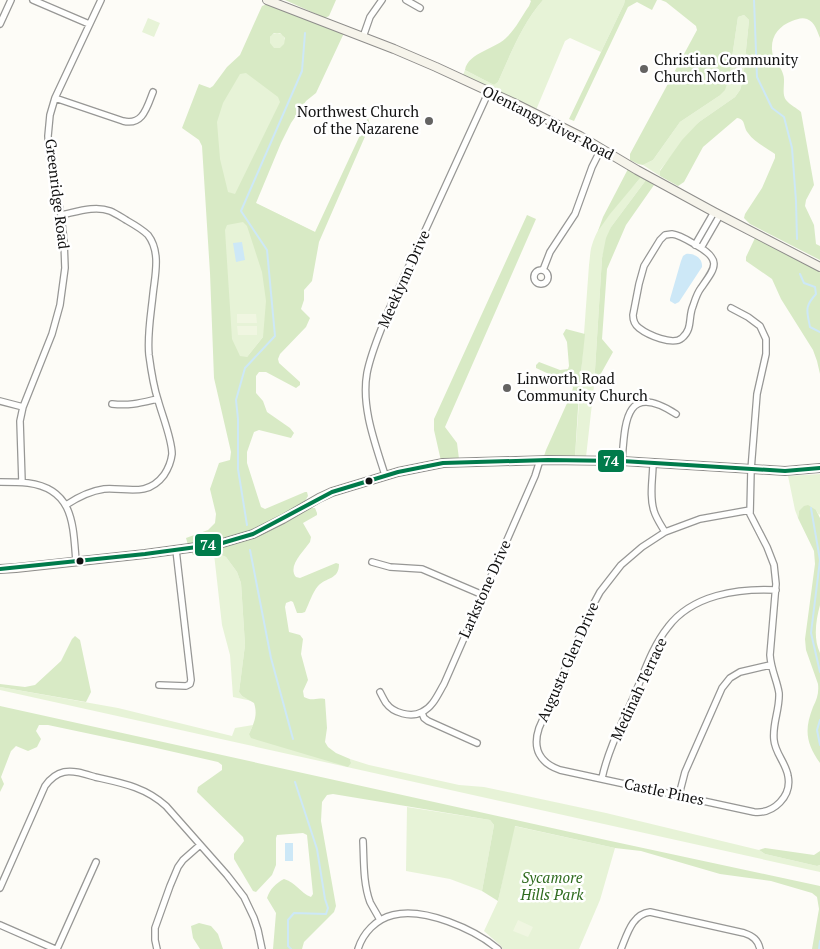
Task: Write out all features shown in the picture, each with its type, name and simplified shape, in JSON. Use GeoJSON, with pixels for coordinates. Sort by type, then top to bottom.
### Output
{"type":"FeatureCollection","features":[{"type":"Feature","properties":{"kind":"main road","name":"Olentangy River Road"},"geometry":{"type":"LineString","coordinates":[[266,0],[427,63],[489,91],[560,126],[717,214],[820,267]]}},
{"type":"Feature","properties":{"kind":"main road"},"geometry":{"type":"LineString","coordinates":[[0,569],[219,544],[253,534],[332,492],[416,468],[443,464],[540,460],[622,461],[785,471],[820,468]]}},
{"type":"Feature","properties":{"kind":"street"},"geometry":{"type":"LineString","coordinates":[[0,24],[11,0]]}},
{"type":"Feature","properties":{"kind":"street"},"geometry":{"type":"LineString","coordinates":[[34,0],[89,24]]}},
{"type":"Feature","properties":{"kind":"street","name":"Greenridge Road"},"geometry":{"type":"LineString","coordinates":[[22,482],[20,421],[23,407],[52,334],[60,305],[65,268],[61,215],[49,152],[50,115],[55,98],[101,0]]}},
{"type":"Feature","properties":{"kind":"street"},"geometry":{"type":"LineString","coordinates":[[363,37],[370,17],[382,0]]}},
{"type":"Feature","properties":{"kind":"street"},"geometry":{"type":"LineString","coordinates":[[406,0],[420,8]]}},
{"type":"Feature","properties":{"kind":"street","name":"Meeklynn Drive"},"geometry":{"type":"LineString","coordinates":[[385,476],[374,442],[366,397],[367,374],[373,350],[387,314],[489,91]]}},
{"type":"Feature","properties":{"kind":"street"},"geometry":{"type":"LineString","coordinates":[[55,98],[131,122],[140,119],[143,115],[153,92]]}},
{"type":"Feature","properties":{"kind":"street"},"geometry":{"type":"LineString","coordinates":[[543,270],[550,252],[574,214],[601,149]]}},
{"type":"Feature","properties":{"kind":"street"},"geometry":{"type":"LineString","coordinates":[[61,215],[92,209],[110,211],[134,224],[148,236],[154,250],[156,266],[149,353],[157,398],[171,444],[172,454],[164,476],[157,483],[141,490],[99,490],[82,495],[66,506]]}},
{"type":"Feature","properties":{"kind":"street"},"geometry":{"type":"LineString","coordinates":[[698,246],[717,214]]}},
{"type":"Feature","properties":{"kind":"street"},"geometry":{"type":"LineString","coordinates":[[668,234],[675,234],[698,246],[713,260],[714,269],[696,297],[686,333],[679,340],[671,341],[644,331],[636,324],[632,315],[641,274],[660,240],[668,234]]}},
{"type":"Feature","properties":{"kind":"street"},"geometry":{"type":"LineString","coordinates":[[679,795],[685,772],[722,688],[730,678],[740,672],[770,665],[776,576],[768,548],[752,519],[750,510],[757,394],[766,354],[766,339],[760,326],[748,316],[731,308]]}},
{"type":"Feature","properties":{"kind":"street"},"geometry":{"type":"LineString","coordinates":[[112,404],[133,404],[157,398]]}},
{"type":"Feature","properties":{"kind":"street"},"geometry":{"type":"LineString","coordinates":[[0,401],[23,407]]}},
{"type":"Feature","properties":{"kind":"street"},"geometry":{"type":"LineString","coordinates":[[622,461],[624,427],[636,404],[652,402],[664,406],[676,414]]}},
{"type":"Feature","properties":{"kind":"street","name":"Larkstone Drive"},"geometry":{"type":"LineString","coordinates":[[422,713],[435,700],[444,684],[535,476],[540,460]]}},
{"type":"Feature","properties":{"kind":"street"},"geometry":{"type":"LineString","coordinates":[[653,463],[654,512],[665,532]]}},
{"type":"Feature","properties":{"kind":"street"},"geometry":{"type":"LineString","coordinates":[[0,482],[29,483],[54,493],[66,506],[72,520],[76,561]]}},
{"type":"Feature","properties":{"kind":"street","name":"Augusta Glen Drive"},"geometry":{"type":"LineString","coordinates":[[543,759],[538,750],[537,734],[592,605],[611,577],[630,556],[665,532],[700,519],[750,510]]}},
{"type":"Feature","properties":{"kind":"street"},"geometry":{"type":"LineString","coordinates":[[159,685],[186,686],[190,684],[191,680],[176,550]]}},
{"type":"Feature","properties":{"kind":"street"},"geometry":{"type":"LineString","coordinates":[[372,562],[390,567],[422,570],[483,595]]}},
{"type":"Feature","properties":{"kind":"street","name":"Medinah Terrace"},"geometry":{"type":"LineString","coordinates":[[602,778],[607,759],[627,711],[654,650],[668,626],[678,616],[704,600],[746,590],[776,590]]}},
{"type":"Feature","properties":{"kind":"street","name":"Castle Pines"},"geometry":{"type":"LineString","coordinates":[[543,759],[550,766],[560,770],[759,813],[770,810],[784,798],[789,776],[774,742],[773,734],[779,693],[770,665]]}},
{"type":"Feature","properties":{"kind":"street"},"geometry":{"type":"LineString","coordinates":[[380,692],[385,703],[393,710],[400,713],[422,713],[428,721],[477,743]]}},
{"type":"Feature","properties":{"kind":"street"},"geometry":{"type":"LineString","coordinates":[[0,888],[45,786],[50,780],[64,772],[74,772],[124,783],[157,798],[166,806],[227,875],[244,897],[254,918],[262,949]]}},
{"type":"Feature","properties":{"kind":"street"},"geometry":{"type":"LineString","coordinates":[[363,841],[368,892],[370,901],[380,920]]}},
{"type":"Feature","properties":{"kind":"street"},"geometry":{"type":"LineString","coordinates":[[157,949],[155,928],[170,886],[183,860],[200,844]]}},
{"type":"Feature","properties":{"kind":"street"},"geometry":{"type":"LineString","coordinates":[[0,925],[56,949],[96,862]]}},
{"type":"Feature","properties":{"kind":"street"},"geometry":{"type":"LineString","coordinates":[[621,949],[638,916],[650,912],[744,933],[752,936],[757,941],[760,949]]}},
{"type":"Feature","properties":{"kind":"street"},"geometry":{"type":"LineString","coordinates":[[358,949],[365,935],[380,920],[394,914],[430,916],[466,929],[498,949]]}},
{"type":"Feature","properties":{"kind":"green space"},"geometry":{"type":"Polygon","coordinates":[[[285,0],[336,0],[329,16],[325,18],[285,0]]]}},
{"type":"Feature","properties":{"kind":"green space"},"geometry":{"type":"Polygon","coordinates":[[[530,0],[543,0],[523,29],[498,82],[494,85],[465,70],[471,59],[508,36],[529,6],[530,0]]]}},
{"type":"Feature","properties":{"kind":"green space"},"geometry":{"type":"Polygon","coordinates":[[[543,0],[625,0],[601,52],[570,38],[565,41],[536,110],[463,75],[465,70],[494,85],[498,82],[523,29],[543,0]]]}},
{"type":"Feature","properties":{"kind":"green space"},"geometry":{"type":"Polygon","coordinates":[[[625,0],[657,0],[652,10],[637,2],[628,7],[574,121],[569,119],[624,4],[625,0]]]}},
{"type":"Feature","properties":{"kind":"green space"},"geometry":{"type":"Polygon","coordinates":[[[661,0],[820,0],[820,38],[812,22],[801,18],[787,23],[777,32],[774,36],[772,50],[773,56],[783,74],[785,97],[788,102],[801,112],[814,185],[805,206],[814,225],[816,244],[820,246],[820,260],[750,224],[744,218],[762,188],[775,154],[757,142],[746,131],[742,120],[737,118],[703,147],[684,182],[678,186],[660,176],[660,171],[682,140],[699,122],[735,97],[740,90],[743,80],[749,20],[744,15],[738,17],[729,78],[725,90],[680,122],[653,160],[643,165],[630,160],[630,154],[697,30],[696,26],[661,0]]]}},
{"type":"Feature","properties":{"kind":"green space"},"geometry":{"type":"Polygon","coordinates":[[[267,4],[344,33],[316,93],[306,101],[291,123],[256,203],[315,232],[368,118],[370,125],[319,242],[312,281],[304,290],[304,300],[301,309],[310,318],[306,327],[280,354],[278,359],[279,363],[300,382],[300,385],[296,388],[266,372],[259,372],[256,376],[256,393],[263,401],[267,412],[294,433],[291,438],[259,430],[254,432],[247,452],[247,463],[261,507],[265,509],[305,492],[307,492],[308,496],[305,501],[264,525],[246,533],[188,545],[186,538],[208,530],[215,523],[216,514],[210,489],[219,463],[230,460],[231,452],[214,378],[202,146],[199,140],[182,128],[199,84],[210,88],[213,86],[227,67],[240,55],[262,6],[267,4]],[[274,33],[270,37],[270,43],[274,48],[280,48],[284,44],[285,38],[280,33],[274,33]],[[246,73],[240,74],[223,103],[217,122],[220,159],[228,192],[235,194],[280,102],[278,97],[246,73]],[[243,222],[227,225],[225,230],[232,339],[240,356],[247,357],[263,337],[266,301],[262,272],[247,226],[243,222]]]}},
{"type":"Feature","properties":{"kind":"green space"},"geometry":{"type":"Polygon","coordinates":[[[744,15],[749,20],[743,80],[740,90],[735,97],[699,122],[660,170],[660,176],[643,165],[653,160],[680,122],[719,96],[729,78],[738,17],[744,15]]]}},
{"type":"Feature","properties":{"kind":"green space"},"geometry":{"type":"Polygon","coordinates":[[[148,18],[160,23],[154,37],[142,32],[148,18]]]}},
{"type":"Feature","properties":{"kind":"green space"},"geometry":{"type":"Polygon","coordinates":[[[277,33],[285,41],[277,49],[269,41],[277,33]]]}},
{"type":"Feature","properties":{"kind":"green space"},"geometry":{"type":"Polygon","coordinates":[[[242,64],[295,84],[245,198],[315,232],[263,337],[247,357],[229,372],[204,136],[242,64]]]}},
{"type":"Feature","properties":{"kind":"green space"},"geometry":{"type":"Polygon","coordinates":[[[628,169],[641,177],[598,231],[603,217],[628,169]]]}},
{"type":"Feature","properties":{"kind":"green space"},"geometry":{"type":"Polygon","coordinates":[[[641,177],[646,180],[611,227],[602,258],[594,386],[586,457],[575,457],[591,247],[600,226],[641,177]]]}},
{"type":"Feature","properties":{"kind":"green space"},"geometry":{"type":"Polygon","coordinates":[[[646,180],[654,185],[626,225],[607,269],[602,339],[613,352],[594,386],[602,258],[606,238],[611,227],[646,180]]]}},
{"type":"Feature","properties":{"kind":"green space"},"geometry":{"type":"Polygon","coordinates":[[[527,215],[536,219],[445,427],[457,443],[459,459],[441,461],[434,430],[434,419],[527,215]]]}},
{"type":"Feature","properties":{"kind":"green space"},"geometry":{"type":"Polygon","coordinates":[[[755,238],[820,270],[820,374],[813,350],[781,299],[772,279],[746,261],[755,238]]]}},
{"type":"Feature","properties":{"kind":"green space"},"geometry":{"type":"Polygon","coordinates":[[[237,314],[256,314],[257,323],[237,323],[237,314]]]}},
{"type":"Feature","properties":{"kind":"green space"},"geometry":{"type":"Polygon","coordinates":[[[237,326],[257,326],[257,335],[238,335],[237,326]]]}},
{"type":"Feature","properties":{"kind":"green space"},"geometry":{"type":"Polygon","coordinates":[[[566,329],[585,334],[575,457],[544,456],[573,387],[536,368],[536,365],[539,362],[560,370],[568,369],[567,342],[563,334],[566,329]]]}},
{"type":"Feature","properties":{"kind":"green space"},"geometry":{"type":"Polygon","coordinates":[[[820,474],[820,514],[816,510],[799,511],[798,518],[788,476],[820,474]]]}},
{"type":"Feature","properties":{"kind":"green space"},"geometry":{"type":"Polygon","coordinates":[[[808,505],[816,510],[820,518],[820,605],[816,623],[816,635],[820,653],[820,763],[809,743],[808,736],[808,723],[818,687],[806,650],[805,639],[815,564],[814,551],[798,518],[799,511],[808,505]]]}},
{"type":"Feature","properties":{"kind":"green space"},"geometry":{"type":"Polygon","coordinates":[[[309,508],[315,508],[317,515],[303,523],[311,537],[310,542],[295,563],[294,573],[296,577],[300,578],[336,563],[339,564],[338,569],[334,576],[318,586],[305,612],[297,613],[291,601],[286,603],[285,607],[289,632],[300,635],[303,639],[301,654],[308,680],[303,691],[304,697],[325,699],[327,728],[325,742],[336,753],[350,759],[351,763],[348,767],[251,738],[249,734],[256,711],[254,703],[239,692],[245,645],[241,583],[237,572],[226,557],[219,554],[196,556],[192,554],[194,551],[237,542],[268,532],[309,508]]]}},
{"type":"Feature","properties":{"kind":"green space"},"geometry":{"type":"Polygon","coordinates":[[[214,554],[226,557],[237,572],[241,583],[245,645],[239,692],[242,696],[252,701],[233,697],[230,655],[222,625],[214,554]]]}},
{"type":"Feature","properties":{"kind":"green space"},"geometry":{"type":"Polygon","coordinates":[[[75,636],[80,640],[91,692],[86,702],[0,687],[0,684],[25,687],[35,685],[61,661],[75,636]]]}},
{"type":"Feature","properties":{"kind":"green space"},"geometry":{"type":"Polygon","coordinates":[[[0,687],[118,708],[232,736],[235,728],[253,725],[249,734],[351,763],[350,759],[459,785],[484,787],[606,813],[759,850],[765,854],[817,866],[820,865],[820,872],[0,690],[0,687]]]}},
{"type":"Feature","properties":{"kind":"green space"},"geometry":{"type":"Polygon","coordinates":[[[0,706],[820,886],[820,949],[812,949],[819,909],[817,897],[812,893],[771,881],[720,874],[641,851],[615,848],[515,826],[498,901],[482,891],[494,825],[490,820],[333,794],[327,795],[322,802],[321,821],[336,906],[334,912],[304,942],[302,949],[273,949],[276,913],[267,898],[272,889],[284,879],[307,895],[311,897],[313,894],[307,835],[303,833],[277,835],[276,865],[272,875],[256,892],[253,891],[234,859],[234,854],[244,841],[243,837],[197,792],[198,787],[222,770],[222,765],[218,762],[48,725],[39,725],[36,731],[41,739],[37,747],[28,751],[16,746],[11,751],[1,777],[4,784],[0,792],[0,706]]]}},
{"type":"Feature","properties":{"kind":"green space"},"geometry":{"type":"Polygon","coordinates":[[[407,807],[490,820],[494,825],[482,891],[450,879],[406,871],[407,807]]]}},
{"type":"Feature","properties":{"kind":"green space","name":"Sycamore Hills Park"},"geometry":{"type":"Polygon","coordinates":[[[514,826],[615,848],[600,900],[579,949],[503,949],[484,931],[498,901],[514,826]]]}},
{"type":"Feature","properties":{"kind":"green space"},"geometry":{"type":"Polygon","coordinates":[[[765,848],[814,855],[820,851],[820,865],[817,866],[765,854],[759,850],[765,848]]]}},
{"type":"Feature","properties":{"kind":"green space"},"geometry":{"type":"Polygon","coordinates":[[[518,920],[533,927],[528,937],[513,931],[518,920]]]}},
{"type":"Feature","properties":{"kind":"green space"},"geometry":{"type":"Polygon","coordinates":[[[199,923],[211,926],[218,934],[223,949],[200,949],[193,938],[191,926],[199,923]]]}},
{"type":"Feature","properties":{"kind":"water"},"geometry":{"type":"Polygon","coordinates":[[[242,242],[245,260],[236,262],[233,243],[242,242]]]}},
{"type":"Feature","properties":{"kind":"water"},"geometry":{"type":"Polygon","coordinates":[[[686,254],[692,254],[697,257],[701,261],[702,267],[679,302],[675,304],[670,299],[681,261],[686,254]]]}},
{"type":"Feature","properties":{"kind":"water"},"geometry":{"type":"Polygon","coordinates":[[[285,843],[293,843],[293,861],[285,861],[285,843]]]}},
{"type":"Feature","properties":{"kind":"waterway"},"geometry":{"type":"LineString","coordinates":[[754,0],[757,77],[772,108],[784,117],[792,148],[797,239]]}},
{"type":"Feature","properties":{"kind":"waterway"},"geometry":{"type":"LineString","coordinates":[[247,525],[238,469],[236,400],[245,368],[275,336],[267,250],[241,211],[302,71],[305,33]]}},
{"type":"Feature","properties":{"kind":"waterway"},"geometry":{"type":"LineString","coordinates":[[800,274],[804,283],[815,287],[816,294],[808,306],[807,313],[810,327],[820,332]]}},
{"type":"Feature","properties":{"kind":"waterway"},"geometry":{"type":"LineString","coordinates":[[811,508],[820,560],[811,633],[820,672]]}},
{"type":"Feature","properties":{"kind":"waterway"},"geometry":{"type":"LineString","coordinates":[[250,550],[271,658],[293,739]]}},
{"type":"Feature","properties":{"kind":"waterway"},"geometry":{"type":"LineString","coordinates":[[820,720],[817,730],[820,745]]}},
{"type":"Feature","properties":{"kind":"waterway"},"geometry":{"type":"LineString","coordinates":[[291,949],[288,946],[288,920],[294,913],[326,914],[328,908],[317,849],[295,782]]}},
{"type":"Feature","properties":{"kind":"waterway"},"geometry":{"type":"LineString","coordinates":[[819,949],[820,941]]}},
{"type":"Feature","properties":{"kind":"transit line","name":"74"},"geometry":{"type":"LineString","coordinates":[[0,569],[145,554],[219,544],[253,534],[332,492],[398,472],[443,463],[548,460],[622,461],[785,471],[820,468]]}},
{"type":"Feature","properties":{"kind":"place","name":"Christian Community Church North"},"geometry":{"type":"Point","coordinates":[644,69]}},
{"type":"Feature","properties":{"kind":"place","name":"Northwest Church of the Nazarene"},"geometry":{"type":"Point","coordinates":[429,121]}},
{"type":"Feature","properties":{"kind":"place","name":"Linworth Road Community Church"},"geometry":{"type":"Point","coordinates":[507,388]}}]}
